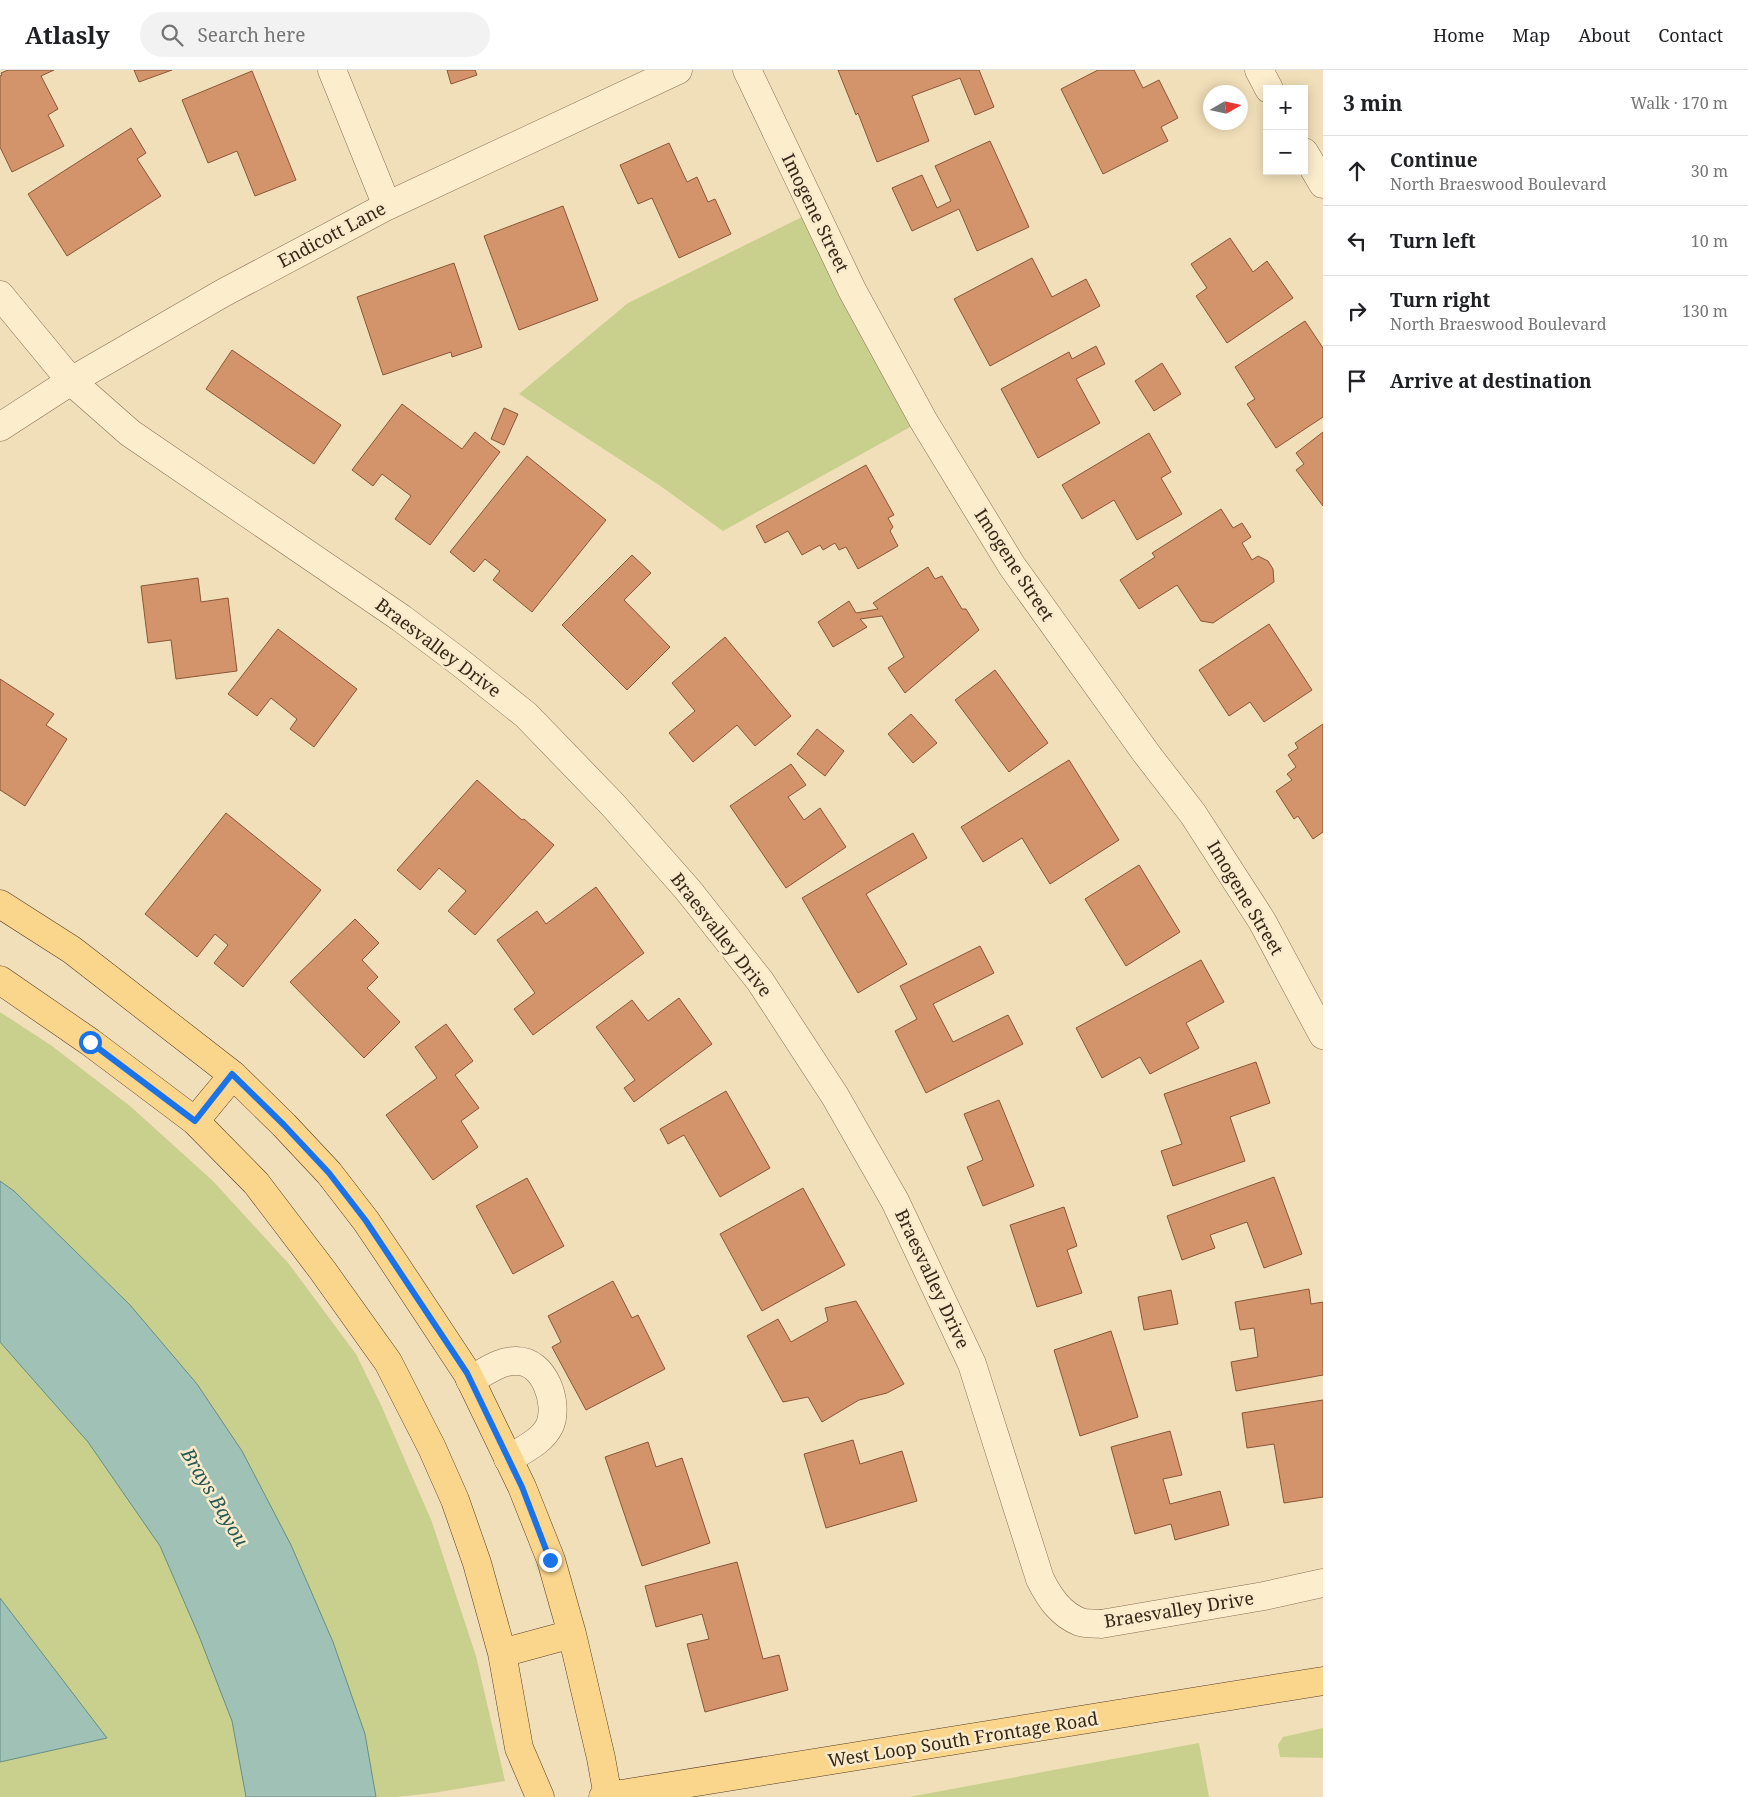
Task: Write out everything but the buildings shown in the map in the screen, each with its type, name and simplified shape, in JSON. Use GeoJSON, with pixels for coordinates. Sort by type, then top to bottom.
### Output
{"type":"FeatureCollection","features":[{"type":"Feature","properties":{"kind":"main road"},"geometry":{"type":"LineString","coordinates":[[0,904],[72,950],[232,1074],[329,1173],[371,1228],[470,1380],[522,1487],[550,1560],[572,1634],[601,1758],[608,1797]]}},
{"type":"Feature","properties":{"kind":"main road"},"geometry":{"type":"LineString","coordinates":[[0,980],[90,1042],[195,1121],[256,1183],[323,1271],[388,1362],[432,1448],[455,1500],[477,1563],[502,1653],[520,1748],[540,1797]]}},
{"type":"Feature","properties":{"kind":"main road"},"geometry":{"type":"LineString","coordinates":[[195,1121],[232,1074]]}},
{"type":"Feature","properties":{"kind":"main road"},"geometry":{"type":"LineString","coordinates":[[502,1653],[572,1634]]}},
{"type":"Feature","properties":{"kind":"main road","name":"West Loop South Frontage Road"},"geometry":{"type":"LineString","coordinates":[[603,1797],[706,1788],[1064,1724],[1323,1681]]}},
{"type":"Feature","properties":{"kind":"street"},"geometry":{"type":"LineString","coordinates":[[332,70],[387,206]]}},
{"type":"Feature","properties":{"kind":"street","name":"Endicott Lane"},"geometry":{"type":"LineString","coordinates":[[0,427],[71,381],[223,292],[387,206],[678,70]]}},
{"type":"Feature","properties":{"kind":"street","name":"Imogene Street"},"geometry":{"type":"LineString","coordinates":[[747,70],[852,290],[923,420],[1012,566],[1146,753],[1193,814],[1262,921],[1323,1035]]}},
{"type":"Feature","properties":{"kind":"street"},"geometry":{"type":"LineString","coordinates":[[1259,70],[1267,85]]}},
{"type":"Feature","properties":{"kind":"street"},"geometry":{"type":"LineString","coordinates":[[1308,159],[1323,184]]}},
{"type":"Feature","properties":{"kind":"street","name":"Braesvalley Drive"},"geometry":{"type":"LineString","coordinates":[[0,295],[71,381],[130,433],[401,618],[526,716],[613,805],[688,890],[760,981],[835,1096],[895,1201],[972,1364],[1040,1579],[1050,1599],[1065,1614],[1081,1622],[1100,1624],[1264,1596],[1323,1583]]}},
{"type":"Feature","properties":{"kind":"street"},"geometry":{"type":"LineString","coordinates":[[470,1380],[502,1363],[517,1360],[528,1363],[545,1379],[551,1395],[553,1413],[550,1425],[546,1432],[533,1444],[508,1459]]}},
{"type":"Feature","properties":{"kind":"green space"},"geometry":{"type":"Polygon","coordinates":[[[814,211],[923,420],[723,531],[659,485],[519,394],[628,303],[814,211]]]}},
{"type":"Feature","properties":{"kind":"green space"},"geometry":{"type":"Polygon","coordinates":[[[0,1012],[52,1046],[130,1106],[213,1181],[289,1264],[356,1354],[381,1405],[432,1522],[476,1656],[505,1781],[433,1793],[395,1797],[0,1797],[0,1012]]]}},
{"type":"Feature","properties":{"kind":"green space"},"geometry":{"type":"Polygon","coordinates":[[[1323,1728],[1323,1758],[1280,1757],[1278,1745],[1283,1737],[1323,1728]]]}},
{"type":"Feature","properties":{"kind":"green space"},"geometry":{"type":"Polygon","coordinates":[[[1199,1743],[1209,1797],[909,1797],[1199,1743]]]}},
{"type":"Feature","properties":{"kind":"water","name":"Brays Bayou"},"geometry":{"type":"Polygon","coordinates":[[[0,1181],[14,1191],[130,1305],[197,1384],[242,1451],[291,1545],[333,1642],[365,1734],[376,1797],[246,1797],[232,1721],[199,1636],[160,1546],[88,1442],[0,1342],[0,1181]]]}},
{"type":"Feature","properties":{"kind":"water"},"geometry":{"type":"Polygon","coordinates":[[[0,1598],[107,1738],[0,1762],[0,1598]]]}},
{"type":"Feature","properties":{"kind":"route"},"geometry":{"type":"LineString","coordinates":[[90,1042],[195,1121],[232,1074],[329,1173],[366,1221],[467,1373],[522,1487],[550,1560]]}}]}
